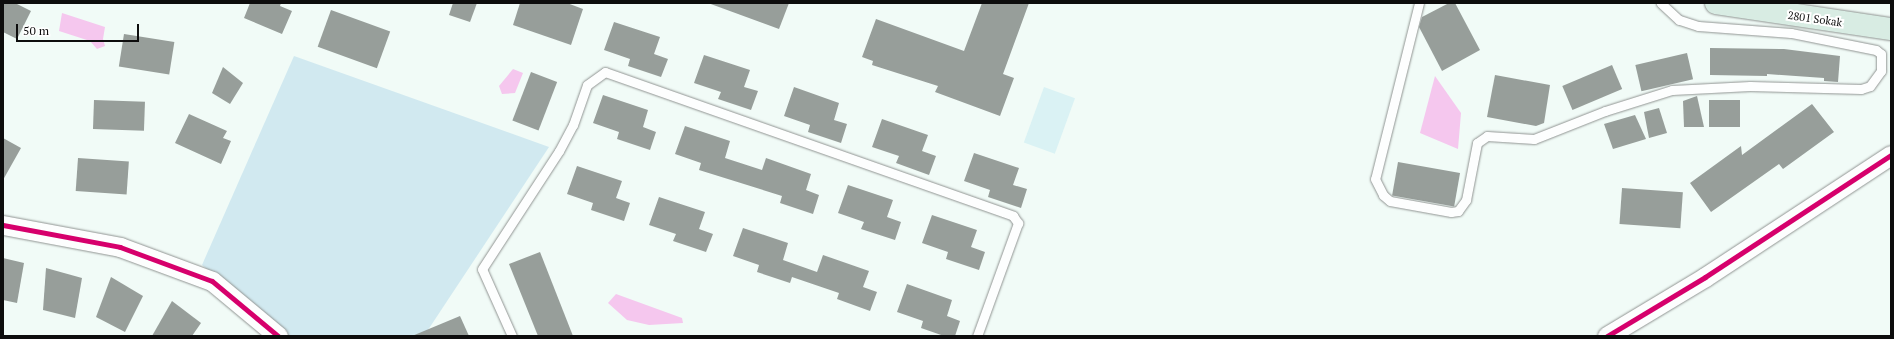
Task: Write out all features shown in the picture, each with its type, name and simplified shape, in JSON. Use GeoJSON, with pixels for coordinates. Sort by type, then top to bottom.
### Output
{"type":"FeatureCollection","features":[{"type":"Feature","properties":{"kind":"main road","name":"2801 Sokak"},"geometry":{"type":"LineString","coordinates":[[1716,3],[1891,29]]}},
{"type":"Feature","properties":{"kind":"street"},"geometry":{"type":"LineString","coordinates":[[1607,336],[1705,277],[1891,154]]}},
{"type":"Feature","properties":{"kind":"street"},"geometry":{"type":"LineString","coordinates":[[3,225],[120,247],[212,281],[278,336]]}},
{"type":"Feature","properties":{"kind":"lane"},"geometry":{"type":"LineString","coordinates":[[1419,3],[1375,180],[1383,195],[1390,201],[1451,212],[1458,211],[1466,200],[1477,143],[1487,136],[1534,139],[1605,111],[1672,90],[1750,86],[1861,89],[1870,86],[1881,72],[1881,54],[1876,50],[1791,33],[1698,26],[1679,20],[1661,3]]}},
{"type":"Feature","properties":{"kind":"lane"},"geometry":{"type":"LineString","coordinates":[[512,336],[482,269],[559,151],[574,125],[588,85],[596,76],[605,72],[1013,216],[1018,223],[978,336]]}},
{"type":"Feature","properties":{"kind":"shaded area"},"geometry":{"type":"Polygon","coordinates":[[[62,13],[105,27],[103,39],[105,46],[97,49],[90,41],[59,31],[62,13]]]}},
{"type":"Feature","properties":{"kind":"shaded area"},"geometry":{"type":"Polygon","coordinates":[[[294,56],[549,147],[424,336],[288,336],[202,265],[294,56]]]}},
{"type":"Feature","properties":{"kind":"shaded area"},"geometry":{"type":"Polygon","coordinates":[[[513,69],[523,73],[515,93],[502,94],[499,86],[513,69]]]}},
{"type":"Feature","properties":{"kind":"shaded area"},"geometry":{"type":"Polygon","coordinates":[[[1435,76],[1461,113],[1458,149],[1420,133],[1435,76]]]}},
{"type":"Feature","properties":{"kind":"shaded area"},"geometry":{"type":"Polygon","coordinates":[[[1044,87],[1075,98],[1055,154],[1024,142],[1044,87]]]}},
{"type":"Feature","properties":{"kind":"shaded area"},"geometry":{"type":"Polygon","coordinates":[[[616,294],[682,318],[683,323],[649,325],[627,320],[608,303],[616,294]]]}},
{"type":"Feature","properties":{"kind":"building"},"geometry":{"type":"Polygon","coordinates":[[[3,3],[15,3],[31,11],[17,39],[3,32],[3,3]]]}},
{"type":"Feature","properties":{"kind":"building"},"geometry":{"type":"Polygon","coordinates":[[[250,3],[281,3],[280,6],[292,11],[282,34],[244,18],[250,3]]]}},
{"type":"Feature","properties":{"kind":"building"},"geometry":{"type":"Polygon","coordinates":[[[453,3],[477,3],[470,22],[449,15],[453,3]]]}},
{"type":"Feature","properties":{"kind":"building"},"geometry":{"type":"Polygon","coordinates":[[[520,3],[567,3],[583,9],[571,45],[513,25],[520,3]]]}},
{"type":"Feature","properties":{"kind":"building"},"geometry":{"type":"Polygon","coordinates":[[[708,3],[789,3],[779,29],[708,3]]]}},
{"type":"Feature","properties":{"kind":"building"},"geometry":{"type":"Polygon","coordinates":[[[982,3],[1029,3],[1003,74],[1014,78],[1000,116],[935,92],[938,86],[872,65],[873,61],[862,57],[876,19],[964,51],[982,3]]]}},
{"type":"Feature","properties":{"kind":"building"},"geometry":{"type":"Polygon","coordinates":[[[1449,3],[1455,3],[1480,50],[1442,71],[1419,27],[1422,17],[1449,3]]]}},
{"type":"Feature","properties":{"kind":"building"},"geometry":{"type":"Polygon","coordinates":[[[331,10],[390,32],[377,68],[318,47],[331,10]]]}},
{"type":"Feature","properties":{"kind":"building"},"geometry":{"type":"Polygon","coordinates":[[[614,22],[660,37],[654,54],[668,59],[661,77],[628,66],[630,59],[604,50],[614,22]]]}},
{"type":"Feature","properties":{"kind":"building"},"geometry":{"type":"Polygon","coordinates":[[[124,34],[174,42],[169,75],[119,67],[124,34]]]}},
{"type":"Feature","properties":{"kind":"building"},"geometry":{"type":"Polygon","coordinates":[[[1710,48],[1784,49],[1840,56],[1838,82],[1824,81],[1824,78],[1767,74],[1767,76],[1710,75],[1710,48]]]}},
{"type":"Feature","properties":{"kind":"building"},"geometry":{"type":"Polygon","coordinates":[[[1687,53],[1693,79],[1641,91],[1635,65],[1687,53]]]}},
{"type":"Feature","properties":{"kind":"building"},"geometry":{"type":"Polygon","coordinates":[[[704,55],[750,70],[744,87],[758,91],[751,110],[718,99],[721,92],[694,83],[704,55]]]}},
{"type":"Feature","properties":{"kind":"building"},"geometry":{"type":"Polygon","coordinates":[[[1612,65],[1622,89],[1572,110],[1562,86],[1612,65]]]}},
{"type":"Feature","properties":{"kind":"building"},"geometry":{"type":"Polygon","coordinates":[[[223,67],[243,83],[230,104],[212,93],[223,67]]]}},
{"type":"Feature","properties":{"kind":"building"},"geometry":{"type":"Polygon","coordinates":[[[531,72],[557,82],[539,131],[512,121],[531,72]]]}},
{"type":"Feature","properties":{"kind":"building"},"geometry":{"type":"Polygon","coordinates":[[[1495,75],[1550,85],[1544,123],[1536,126],[1487,117],[1495,75]]]}},
{"type":"Feature","properties":{"kind":"building"},"geometry":{"type":"Polygon","coordinates":[[[794,87],[839,103],[834,120],[847,124],[841,143],[808,132],[810,125],[784,116],[794,87]]]}},
{"type":"Feature","properties":{"kind":"building"},"geometry":{"type":"Polygon","coordinates":[[[603,95],[648,110],[643,127],[656,132],[650,150],[617,139],[619,132],[593,123],[603,95]]]}},
{"type":"Feature","properties":{"kind":"building"},"geometry":{"type":"Polygon","coordinates":[[[1697,96],[1704,127],[1684,127],[1683,101],[1697,96]]]}},
{"type":"Feature","properties":{"kind":"building"},"geometry":{"type":"Polygon","coordinates":[[[94,100],[145,102],[144,131],[93,129],[94,100]]]}},
{"type":"Feature","properties":{"kind":"building"},"geometry":{"type":"Polygon","coordinates":[[[1709,100],[1740,100],[1740,127],[1709,127],[1709,100]]]}},
{"type":"Feature","properties":{"kind":"building"},"geometry":{"type":"Polygon","coordinates":[[[1812,104],[1834,132],[1783,169],[1779,164],[1711,212],[1690,183],[1741,146],[1742,155],[1812,104]]]}},
{"type":"Feature","properties":{"kind":"building"},"geometry":{"type":"Polygon","coordinates":[[[1659,108],[1667,133],[1649,138],[1644,112],[1659,108]]]}},
{"type":"Feature","properties":{"kind":"building"},"geometry":{"type":"Polygon","coordinates":[[[189,114],[227,131],[223,138],[231,141],[221,164],[175,143],[189,114]]]}},
{"type":"Feature","properties":{"kind":"building"},"geometry":{"type":"Polygon","coordinates":[[[1635,115],[1646,139],[1613,149],[1604,124],[1635,115]]]}},
{"type":"Feature","properties":{"kind":"building"},"geometry":{"type":"Polygon","coordinates":[[[882,119],[928,135],[922,151],[936,156],[929,175],[896,163],[899,156],[872,147],[882,119]]]}},
{"type":"Feature","properties":{"kind":"building"},"geometry":{"type":"Polygon","coordinates":[[[685,126],[730,141],[725,158],[762,170],[766,158],[811,174],[806,190],[819,195],[813,214],[780,203],[782,196],[699,170],[701,163],[675,154],[685,126]]]}},
{"type":"Feature","properties":{"kind":"building"},"geometry":{"type":"Polygon","coordinates":[[[3,138],[21,148],[3,180],[3,138]]]}},
{"type":"Feature","properties":{"kind":"building"},"geometry":{"type":"Polygon","coordinates":[[[974,153],[1019,168],[1013,185],[1027,189],[1021,208],[988,197],[990,190],[964,181],[974,153]]]}},
{"type":"Feature","properties":{"kind":"building"},"geometry":{"type":"Polygon","coordinates":[[[78,158],[129,162],[127,194],[76,191],[78,158]]]}},
{"type":"Feature","properties":{"kind":"building"},"geometry":{"type":"Polygon","coordinates":[[[1398,162],[1460,173],[1454,206],[1392,195],[1398,162]]]}},
{"type":"Feature","properties":{"kind":"building"},"geometry":{"type":"Polygon","coordinates":[[[577,166],[622,181],[616,198],[630,203],[624,221],[591,210],[593,203],[567,194],[577,166]]]}},
{"type":"Feature","properties":{"kind":"building"},"geometry":{"type":"Polygon","coordinates":[[[848,185],[893,200],[887,217],[901,222],[895,240],[861,229],[864,222],[838,213],[848,185]]]}},
{"type":"Feature","properties":{"kind":"building"},"geometry":{"type":"Polygon","coordinates":[[[1622,188],[1683,192],[1680,228],[1619,224],[1622,188]]]}},
{"type":"Feature","properties":{"kind":"building"},"geometry":{"type":"Polygon","coordinates":[[[659,197],[705,212],[699,229],[713,234],[706,252],[673,241],[676,234],[649,225],[659,197]]]}},
{"type":"Feature","properties":{"kind":"building"},"geometry":{"type":"Polygon","coordinates":[[[932,215],[977,230],[971,247],[985,252],[979,270],[946,259],[948,252],[922,243],[932,215]]]}},
{"type":"Feature","properties":{"kind":"building"},"geometry":{"type":"Polygon","coordinates":[[[743,228],[788,243],[783,260],[817,272],[823,255],[869,271],[863,287],[877,292],[870,311],[837,299],[839,293],[792,277],[790,283],[757,272],[759,265],[733,256],[743,228]]]}},
{"type":"Feature","properties":{"kind":"building"},"geometry":{"type":"Polygon","coordinates":[[[540,252],[573,336],[538,336],[509,264],[540,252]]]}},
{"type":"Feature","properties":{"kind":"building"},"geometry":{"type":"Polygon","coordinates":[[[3,258],[24,263],[17,303],[3,300],[3,258]]]}},
{"type":"Feature","properties":{"kind":"building"},"geometry":{"type":"Polygon","coordinates":[[[46,268],[82,278],[75,318],[43,310],[46,268]]]}},
{"type":"Feature","properties":{"kind":"building"},"geometry":{"type":"Polygon","coordinates":[[[111,277],[143,296],[125,332],[96,317],[111,277]]]}},
{"type":"Feature","properties":{"kind":"building"},"geometry":{"type":"Polygon","coordinates":[[[907,284],[952,300],[947,316],[960,321],[955,336],[944,336],[921,328],[923,321],[897,312],[907,284]]]}},
{"type":"Feature","properties":{"kind":"building"},"geometry":{"type":"Polygon","coordinates":[[[172,301],[201,323],[192,336],[152,336],[172,301]]]}},
{"type":"Feature","properties":{"kind":"building"},"geometry":{"type":"Polygon","coordinates":[[[460,316],[469,336],[412,336],[460,316]]]}},
{"type":"Feature","properties":{"kind":"cycle path"},"geometry":{"type":"LineString","coordinates":[[1607,336],[1705,277],[1891,155]]}},
{"type":"Feature","properties":{"kind":"cycle path"},"geometry":{"type":"LineString","coordinates":[[3,225],[120,247],[212,281],[278,336]]}}]}
